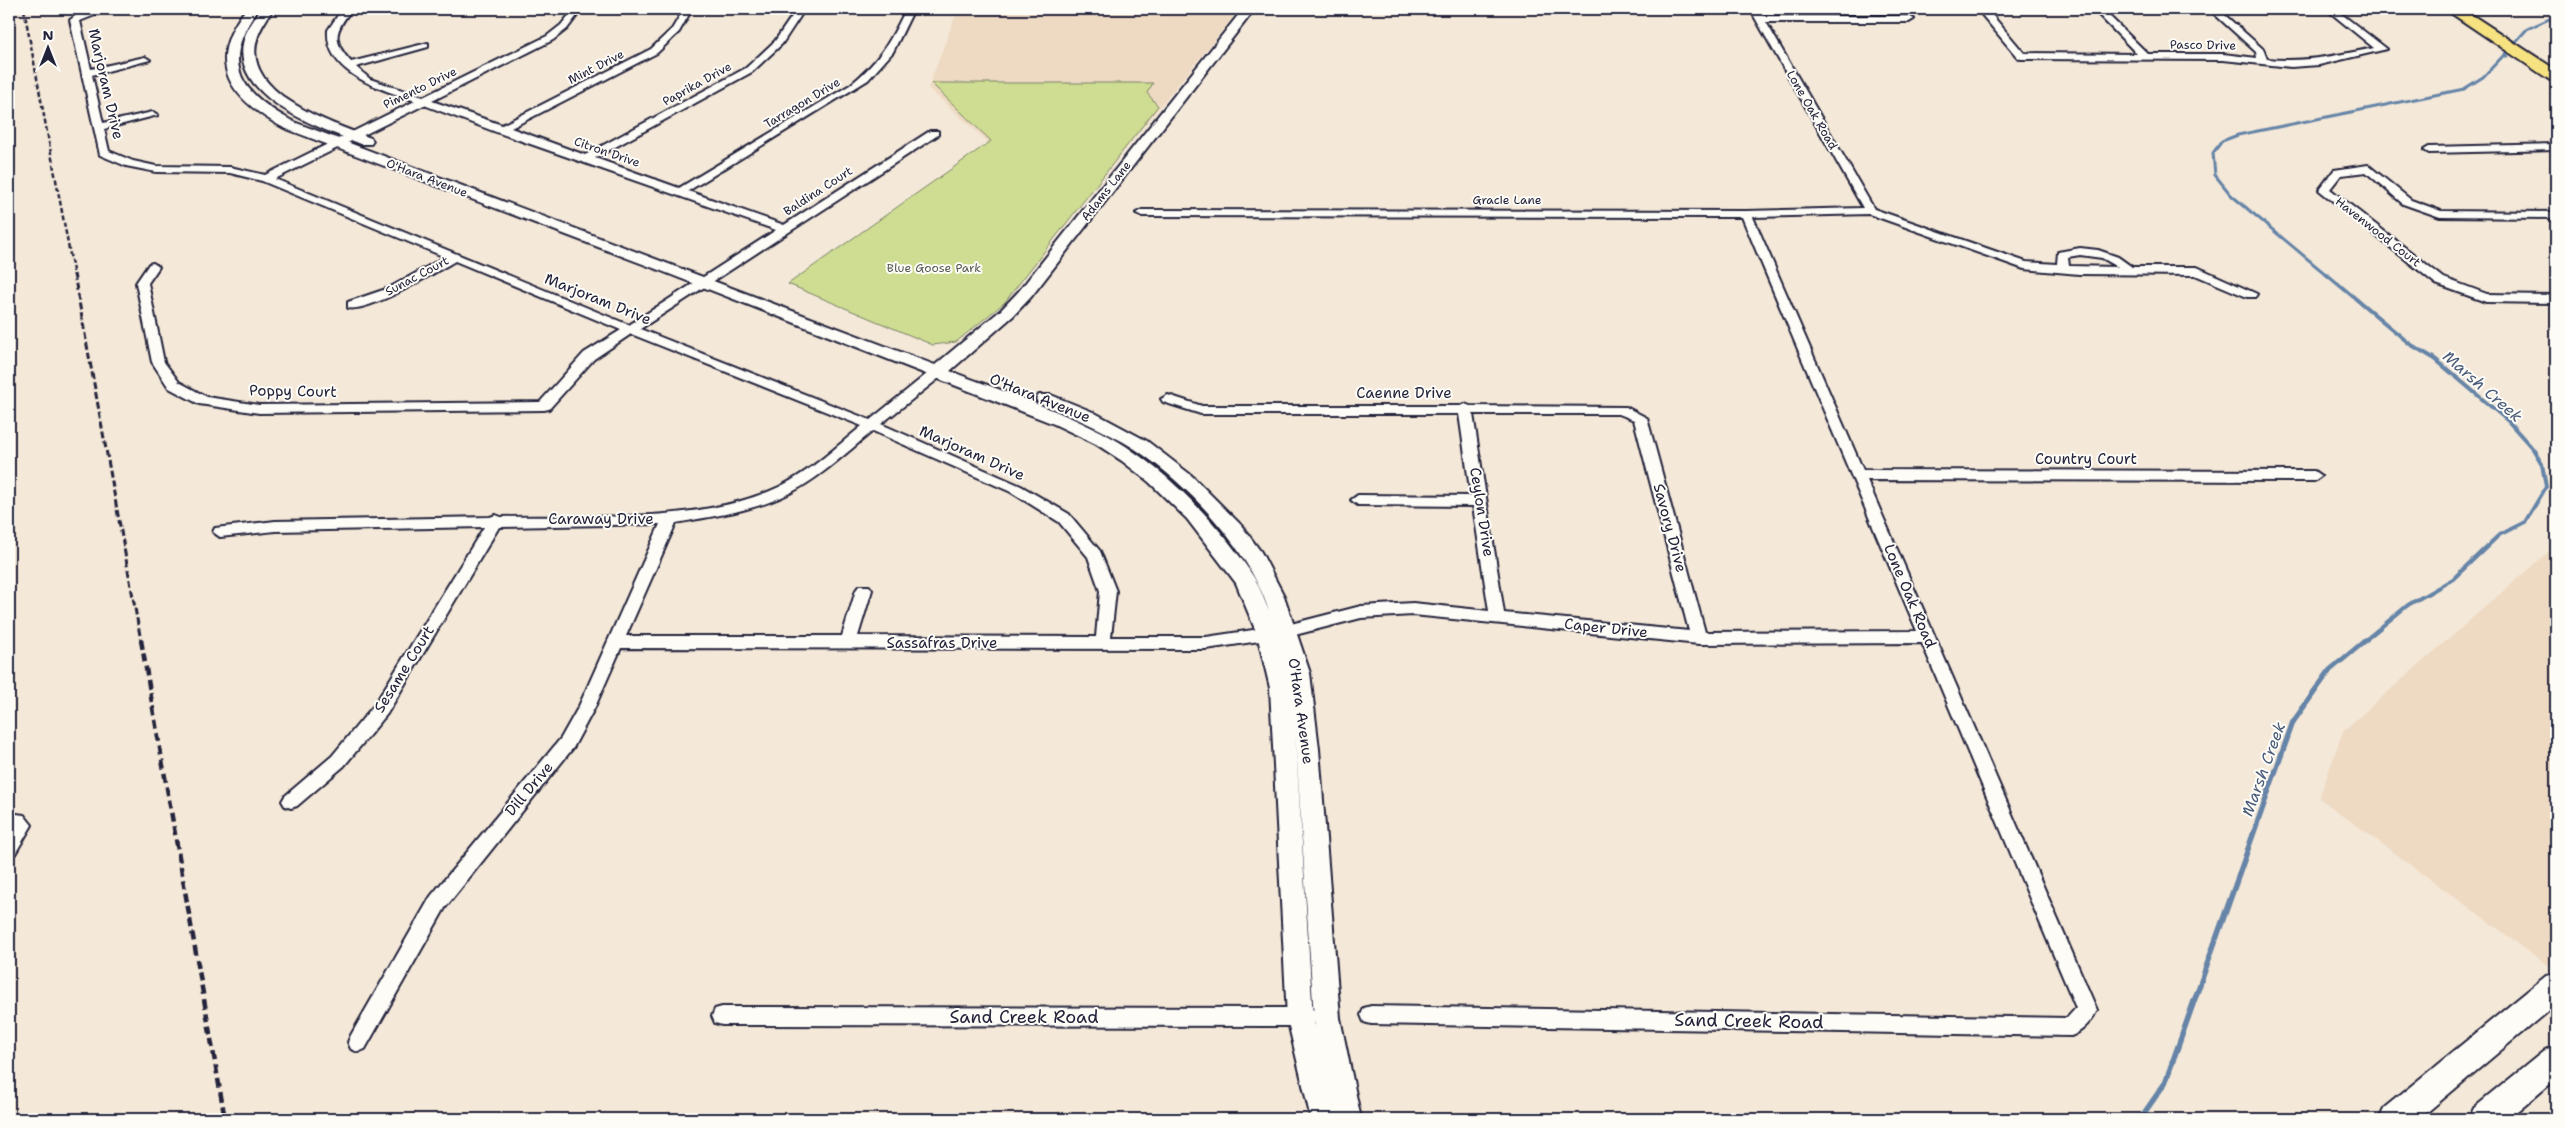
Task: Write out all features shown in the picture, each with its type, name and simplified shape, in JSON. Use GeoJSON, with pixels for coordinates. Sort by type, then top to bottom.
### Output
{"type":"FeatureCollection","features":[{"type":"Feature","properties":{"kind":"main road"},"geometry":{"type":"LineString","coordinates":[[2453,9],[2556,77]]}},
{"type":"Feature","properties":{"kind":"main road"},"geometry":{"type":"LineString","coordinates":[[2395,1119],[2556,986]]}},
{"type":"Feature","properties":{"kind":"main road"},"geometry":{"type":"LineString","coordinates":[[2485,1119],[2556,1060]]}},
{"type":"Feature","properties":{"kind":"street","name":"Marjoram Drive"},"geometry":{"type":"LineString","coordinates":[[105,9],[82,15],[74,20],[104,153],[130,164],[156,169],[230,170],[266,179],[629,329],[873,426],[1016,489],[1064,518],[1095,555],[1108,591],[1103,643]]}},
{"type":"Feature","properties":{"kind":"street","name":"O'Hara Avenue"},"geometry":{"type":"LineString","coordinates":[[252,9],[241,24],[231,47],[232,70],[242,91],[272,117],[335,143],[711,277]]}},
{"type":"Feature","properties":{"kind":"street","name":"O'Hara Avenue"},"geometry":{"type":"LineString","coordinates":[[268,9],[252,35],[249,48],[251,68],[261,86],[272,97],[294,111],[711,277],[944,367],[1102,440],[1129,457],[1156,478],[1194,514],[1245,580],[1277,632],[1299,673],[1308,750],[1327,1016],[1347,1119]]}},
{"type":"Feature","properties":{"kind":"street","name":"Citron Drive"},"geometry":{"type":"LineString","coordinates":[[347,9],[332,27],[331,45],[348,66],[367,81],[500,130],[785,229]]}},
{"type":"Feature","properties":{"kind":"street","name":"Pimento Drive"},"geometry":{"type":"LineString","coordinates":[[266,179],[335,143],[550,38],[564,27],[578,9]]}},
{"type":"Feature","properties":{"kind":"street","name":"Mint Drive"},"geometry":{"type":"LineString","coordinates":[[500,130],[654,51],[676,30],[688,9]]}},
{"type":"Feature","properties":{"kind":"street","name":"Paprika Drive"},"geometry":{"type":"LineString","coordinates":[[585,159],[749,70],[770,54],[784,37],[801,9]]}},
{"type":"Feature","properties":{"kind":"street","name":"Tarragon Drive"},"geometry":{"type":"LineString","coordinates":[[679,192],[854,87],[874,72],[888,55],[910,9]]}},
{"type":"Feature","properties":{"kind":"street","name":"Adams Lane"},"geometry":{"type":"LineString","coordinates":[[944,367],[1025,294],[1249,9]]}},
{"type":"Feature","properties":{"kind":"street","name":"Lone Oak Road"},"geometry":{"type":"LineString","coordinates":[[1754,9],[1870,211]]}},
{"type":"Feature","properties":{"kind":"street","name":"Pasco Drive"},"geometry":{"type":"LineString","coordinates":[[1982,9],[2021,56],[2223,56],[2291,64],[2319,62],[2382,49],[2330,9]]}},
{"type":"Feature","properties":{"kind":"street"},"geometry":{"type":"LineString","coordinates":[[2097,9],[2145,56]]}},
{"type":"Feature","properties":{"kind":"street"},"geometry":{"type":"LineString","coordinates":[[2213,9],[2260,51],[2263,60]]}},
{"type":"Feature","properties":{"kind":"street"},"geometry":{"type":"LineString","coordinates":[[1760,19],[1909,19]]}},
{"type":"Feature","properties":{"kind":"street"},"geometry":{"type":"LineString","coordinates":[[348,66],[425,45]]}},
{"type":"Feature","properties":{"kind":"street"},"geometry":{"type":"LineString","coordinates":[[86,73],[145,60]]}},
{"type":"Feature","properties":{"kind":"street"},"geometry":{"type":"LineString","coordinates":[[99,127],[153,116]]}},
{"type":"Feature","properties":{"kind":"street","name":"Baldina Court"},"geometry":{"type":"LineString","coordinates":[[544,406],[589,356],[934,133]]}},
{"type":"Feature","properties":{"kind":"street"},"geometry":{"type":"LineString","coordinates":[[2429,150],[2556,147]]}},
{"type":"Feature","properties":{"kind":"street","name":"Havenwood Court"},"geometry":{"type":"LineString","coordinates":[[2554,218],[2440,214],[2407,202],[2368,168],[2338,172],[2324,190],[2440,281],[2486,298],[2556,299]]}},
{"type":"Feature","properties":{"kind":"street"},"geometry":{"type":"LineString","coordinates":[[1870,211],[2024,265],[2063,269],[2197,270],[2251,294]]}},
{"type":"Feature","properties":{"kind":"street","name":"Gracie Lane"},"geometry":{"type":"LineString","coordinates":[[1142,213],[1746,214],[1870,211]]}},
{"type":"Feature","properties":{"kind":"street","name":"Lone Oak Road"},"geometry":{"type":"LineString","coordinates":[[1746,214],[2075,978]]}},
{"type":"Feature","properties":{"kind":"street"},"geometry":{"type":"LineString","coordinates":[[2063,269],[2062,254],[2094,251],[2119,260],[2129,270]]}},
{"type":"Feature","properties":{"kind":"street","name":"Sunac Court"},"geometry":{"type":"LineString","coordinates":[[352,305],[393,291],[454,257]]}},
{"type":"Feature","properties":{"kind":"street","name":"Poppy Court"},"geometry":{"type":"LineString","coordinates":[[154,267],[142,284],[158,362],[174,385],[204,401],[259,409],[544,406]]}},
{"type":"Feature","properties":{"kind":"street","name":"Caraway Drive"},"geometry":{"type":"LineString","coordinates":[[220,532],[275,526],[496,520],[670,519],[735,507],[784,490],[815,471],[944,367]]}},
{"type":"Feature","properties":{"kind":"street","name":"Caenne Drive"},"geometry":{"type":"LineString","coordinates":[[1168,399],[1201,410],[1465,408],[1621,410],[1640,418]]}},
{"type":"Feature","properties":{"kind":"street","name":"Ceylon Drive"},"geometry":{"type":"LineString","coordinates":[[1465,408],[1496,615]]}},
{"type":"Feature","properties":{"kind":"street","name":"Savory Drive"},"geometry":{"type":"LineString","coordinates":[[1640,418],[1699,638]]}},
{"type":"Feature","properties":{"kind":"street","name":"Country Court"},"geometry":{"type":"LineString","coordinates":[[1858,475],[2314,476]]}},
{"type":"Feature","properties":{"kind":"street"},"geometry":{"type":"LineString","coordinates":[[1358,500],[1480,501]]}},
{"type":"Feature","properties":{"kind":"street","name":"Dill Drive"},"geometry":{"type":"LineString","coordinates":[[358,1042],[390,990],[438,902],[567,743],[587,708],[670,519]]}},
{"type":"Feature","properties":{"kind":"street","name":"Sesame Court"},"geometry":{"type":"LineString","coordinates":[[291,801],[338,761],[381,709],[496,520]]}},
{"type":"Feature","properties":{"kind":"street"},"geometry":{"type":"LineString","coordinates":[[848,644],[864,590]]}},
{"type":"Feature","properties":{"kind":"street","name":"Caper Drive"},"geometry":{"type":"LineString","coordinates":[[1277,632],[1362,612],[1413,609],[1496,615],[1699,638],[1927,637]]}},
{"type":"Feature","properties":{"kind":"street","name":"O'Hara Avenue"},"geometry":{"type":"LineString","coordinates":[[1277,632],[1300,1018],[1325,1119]]}},
{"type":"Feature","properties":{"kind":"street","name":"Sassafras Drive"},"geometry":{"type":"LineString","coordinates":[[615,642],[848,644],[1206,643],[1277,632]]}},
{"type":"Feature","properties":{"kind":"street"},"geometry":{"type":"LineString","coordinates":[[9,820],[18,820],[23,825],[9,849]]}},
{"type":"Feature","properties":{"kind":"street","name":"Sand Creek Road"},"geometry":{"type":"LineString","coordinates":[[1371,1015],[2071,1027],[2087,1010],[2075,978]]}},
{"type":"Feature","properties":{"kind":"street","name":"Sand Creek Road"},"geometry":{"type":"LineString","coordinates":[[722,1016],[1300,1018],[1327,1016]]}},
{"type":"Feature","properties":{"kind":"shaded area"},"geometry":{"type":"Polygon","coordinates":[[[958,9],[1240,9],[1070,216],[928,88],[958,9]]]}},
{"type":"Feature","properties":{"kind":"shaded area"},"geometry":{"type":"Polygon","coordinates":[[[2556,545],[2556,962],[2549,966],[2319,798],[2343,731],[2556,545]]]}},
{"type":"Feature","properties":{"kind":"green space","name":"Blue Goose Park"},"geometry":{"type":"Polygon","coordinates":[[[931,83],[1153,83],[1147,93],[1158,106],[1004,303],[956,342],[933,345],[788,284],[991,141],[931,83]]]}},
{"type":"Feature","properties":{"kind":"waterway","name":"Marsh Creek"},"geometry":{"type":"LineString","coordinates":[[2328,276],[2231,195],[2215,175],[2213,153],[2222,141],[2238,135],[2464,89],[2483,77],[2503,56],[2507,56],[2505,54],[2527,29],[2556,16]]}},
{"type":"Feature","properties":{"kind":"waterway","name":"Marsh Creek"},"geometry":{"type":"LineString","coordinates":[[2326,274],[2410,344],[2435,359],[2508,421],[2533,449],[2542,464],[2546,487],[2525,522],[2499,535],[2453,579],[2408,605],[2364,641]]}},
{"type":"Feature","properties":{"kind":"waterway","name":"Marsh Creek"},"geometry":{"type":"LineString","coordinates":[[2140,1119],[2165,1083],[2293,722],[2330,670],[2366,640]]}},
{"type":"Feature","properties":{"kind":"railway"},"geometry":{"type":"LineString","coordinates":[[24,9],[74,276]]}},
{"type":"Feature","properties":{"kind":"railway"},"geometry":{"type":"LineString","coordinates":[[74,274],[141,641]]}},
{"type":"Feature","properties":{"kind":"railway"},"geometry":{"type":"LineString","coordinates":[[141,640],[225,1119]]}}]}
